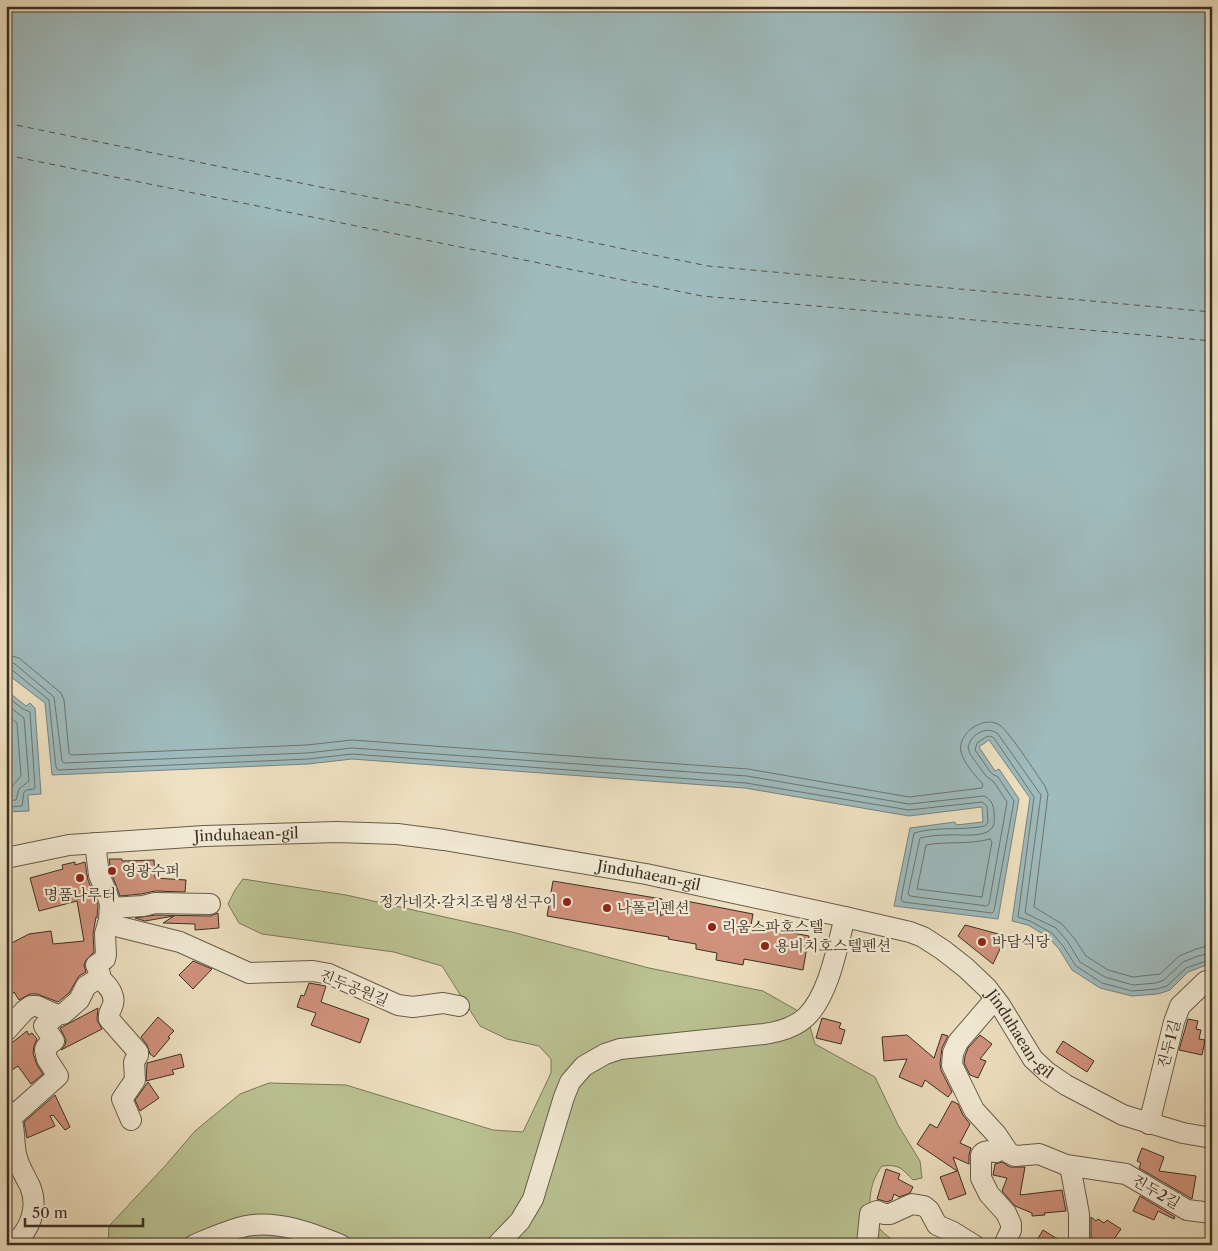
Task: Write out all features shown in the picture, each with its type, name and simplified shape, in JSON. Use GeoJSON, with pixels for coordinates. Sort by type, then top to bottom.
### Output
{"type":"FeatureCollection","features":[{"type":"Feature","properties":{"kind":"street","name":"Jinduhaean-gil"},"geometry":{"type":"LineString","coordinates":[[6,858],[49,848],[204,836],[337,832],[397,834],[444,840],[646,874],[910,932],[934,943],[966,968],[987,988],[1033,1058],[1047,1072],[1066,1086],[1123,1115],[1183,1133],[1212,1138]]}},
{"type":"Feature","properties":{"kind":"street"},"geometry":{"type":"LineString","coordinates":[[95,843],[99,875],[109,898],[109,916],[104,937],[106,955],[105,959],[96,965],[100,974],[99,978],[107,986],[113,997],[112,1007],[108,1012],[108,1019],[138,1052],[134,1062],[135,1080],[122,1099],[131,1120]]}},
{"type":"Feature","properties":{"kind":"street"},"geometry":{"type":"LineString","coordinates":[[109,916],[155,903],[210,904]]}},
{"type":"Feature","properties":{"kind":"street","name":"진두공원길"},"geometry":{"type":"LineString","coordinates":[[109,916],[180,942],[249,973],[314,971],[329,974],[398,1005],[414,1007],[443,1003],[459,1006]]}},
{"type":"Feature","properties":{"kind":"street"},"geometry":{"type":"LineString","coordinates":[[496,1245],[520,1221],[533,1199],[564,1098],[570,1082],[576,1073],[593,1060],[620,1049],[764,1034],[780,1031],[794,1025],[807,1016],[821,996],[845,917]]}},
{"type":"Feature","properties":{"kind":"street"},"geometry":{"type":"LineString","coordinates":[[13,1245],[28,1228],[33,1208],[31,1188],[16,1156],[9,1113],[58,1076],[47,1059],[45,1050],[54,1041],[44,1026],[57,1015],[68,1012],[79,1000],[86,986],[99,978]]}},
{"type":"Feature","properties":{"kind":"street","name":"진두1길"},"geometry":{"type":"LineString","coordinates":[[1149,1124],[1174,1022],[1180,1006],[1206,981],[1212,980]]}},
{"type":"Feature","properties":{"kind":"street","name":"진두2길"},"geometry":{"type":"LineString","coordinates":[[995,999],[962,1035],[953,1052],[952,1065],[974,1110],[1008,1153],[1015,1156],[1039,1154],[1070,1166],[1126,1174],[1187,1210],[1212,1213]]}},
{"type":"Feature","properties":{"kind":"street"},"geometry":{"type":"LineString","coordinates":[[6,1031],[31,1006],[36,1006],[57,1015]]}},
{"type":"Feature","properties":{"kind":"street"},"geometry":{"type":"LineString","coordinates":[[1004,1146],[996,1152],[983,1152],[981,1155],[981,1174],[989,1194],[1010,1220],[1011,1230],[1004,1245]]}},
{"type":"Feature","properties":{"kind":"street"},"geometry":{"type":"LineString","coordinates":[[1070,1166],[1080,1220],[1079,1245]]}},
{"type":"Feature","properties":{"kind":"street"},"geometry":{"type":"LineString","coordinates":[[867,1245],[870,1214],[877,1211],[890,1214],[912,1204],[924,1206],[929,1210],[937,1225],[974,1245]]}},
{"type":"Feature","properties":{"kind":"street"},"geometry":{"type":"LineString","coordinates":[[194,1245],[231,1230],[263,1225],[299,1229],[341,1245]]}},
{"type":"Feature","properties":{"kind":"green space"},"geometry":{"type":"Polygon","coordinates":[[[243,879],[346,895],[512,932],[649,968],[763,991],[807,1016],[815,1044],[875,1077],[898,1125],[920,1161],[922,1178],[913,1180],[900,1168],[882,1166],[871,1189],[870,1206],[875,1222],[882,1231],[899,1245],[108,1245],[109,1226],[195,1131],[240,1094],[269,1083],[346,1085],[493,1130],[523,1132],[551,1073],[551,1059],[539,1046],[507,1039],[480,1026],[442,966],[394,952],[262,934],[239,923],[228,904],[243,879]]]}},
{"type":"Feature","properties":{"kind":"water"},"geometry":{"type":"Polygon","coordinates":[[[6,6],[1212,6],[1212,963],[1188,972],[1170,990],[1158,994],[1132,996],[1100,988],[1072,970],[1059,949],[1048,937],[1028,925],[1012,921],[1030,798],[989,740],[979,747],[995,771],[999,769],[1019,799],[998,919],[894,906],[910,828],[955,822],[956,825],[983,822],[982,807],[909,816],[745,788],[352,759],[308,764],[52,775],[45,703],[6,673],[6,6]]]}},
{"type":"Feature","properties":{"kind":"water"},"geometry":{"type":"Polygon","coordinates":[[[6,690],[26,706],[30,703],[35,708],[41,794],[28,795],[29,811],[6,812],[6,690]]]}},
{"type":"Feature","properties":{"kind":"building"},"geometry":{"type":"Polygon","coordinates":[[[109,859],[122,859],[122,861],[154,860],[155,878],[186,880],[185,892],[155,891],[120,896],[111,872],[109,859]]]}},
{"type":"Feature","properties":{"kind":"building"},"geometry":{"type":"Polygon","coordinates":[[[75,862],[75,865],[85,862],[88,880],[98,905],[93,934],[94,952],[84,965],[86,972],[79,976],[69,993],[58,1002],[37,994],[30,994],[19,1000],[14,992],[6,1001],[6,946],[29,934],[51,931],[53,944],[84,941],[77,901],[39,911],[30,878],[63,869],[62,865],[75,862]]]}},
{"type":"Feature","properties":{"kind":"building"},"geometry":{"type":"Polygon","coordinates":[[[553,881],[662,899],[660,916],[686,901],[753,914],[751,925],[809,936],[803,970],[744,959],[743,965],[716,960],[717,953],[696,949],[696,944],[668,939],[669,937],[547,916],[553,881]]]}},
{"type":"Feature","properties":{"kind":"building"},"geometry":{"type":"Polygon","coordinates":[[[218,913],[219,928],[195,930],[195,924],[163,923],[174,916],[145,921],[135,918],[156,915],[210,916],[218,913]]]}},
{"type":"Feature","properties":{"kind":"building"},"geometry":{"type":"Polygon","coordinates":[[[965,925],[1006,936],[993,964],[958,936],[965,925]]]}},
{"type":"Feature","properties":{"kind":"building"},"geometry":{"type":"Polygon","coordinates":[[[193,961],[212,969],[193,989],[179,975],[193,961]]]}},
{"type":"Feature","properties":{"kind":"building"},"geometry":{"type":"Polygon","coordinates":[[[309,983],[326,986],[321,1002],[369,1019],[360,1043],[311,1025],[316,1013],[297,1007],[301,995],[304,996],[309,983]]]}},
{"type":"Feature","properties":{"kind":"building"},"geometry":{"type":"Polygon","coordinates":[[[98,1008],[97,1020],[102,1029],[61,1050],[66,1040],[60,1028],[98,1008]]]}},
{"type":"Feature","properties":{"kind":"building"},"geometry":{"type":"Polygon","coordinates":[[[158,1017],[174,1031],[154,1057],[150,1054],[147,1045],[141,1037],[158,1017]]]}},
{"type":"Feature","properties":{"kind":"building"},"geometry":{"type":"Polygon","coordinates":[[[822,1018],[841,1023],[839,1028],[845,1030],[841,1044],[816,1038],[822,1018]]]}},
{"type":"Feature","properties":{"kind":"building"},"geometry":{"type":"Polygon","coordinates":[[[1188,1019],[1198,1021],[1196,1029],[1201,1030],[1199,1039],[1205,1040],[1202,1055],[1179,1050],[1188,1019]]]}},
{"type":"Feature","properties":{"kind":"building"},"geometry":{"type":"Polygon","coordinates":[[[27,1031],[29,1035],[32,1033],[37,1039],[33,1053],[37,1065],[43,1074],[31,1084],[18,1066],[6,1074],[6,1052],[12,1049],[9,1045],[27,1031]]]}},
{"type":"Feature","properties":{"kind":"building"},"geometry":{"type":"Polygon","coordinates":[[[942,1034],[948,1036],[942,1048],[940,1064],[952,1092],[948,1097],[925,1080],[922,1087],[899,1077],[907,1059],[884,1061],[882,1037],[907,1035],[934,1058],[942,1034]]]}},
{"type":"Feature","properties":{"kind":"building"},"geometry":{"type":"Polygon","coordinates":[[[980,1035],[992,1044],[980,1059],[986,1061],[978,1078],[970,1075],[964,1063],[968,1048],[980,1035]]]}},
{"type":"Feature","properties":{"kind":"building"},"geometry":{"type":"Polygon","coordinates":[[[1063,1041],[1094,1061],[1087,1072],[1056,1052],[1063,1041]]]}},
{"type":"Feature","properties":{"kind":"building"},"geometry":{"type":"Polygon","coordinates":[[[181,1054],[184,1067],[172,1070],[174,1074],[146,1081],[147,1063],[181,1054]]]}},
{"type":"Feature","properties":{"kind":"building"},"geometry":{"type":"Polygon","coordinates":[[[148,1082],[159,1098],[140,1111],[135,1100],[148,1082]]]}},
{"type":"Feature","properties":{"kind":"building"},"geometry":{"type":"Polygon","coordinates":[[[55,1095],[70,1127],[65,1130],[53,1115],[50,1116],[55,1126],[27,1138],[24,1122],[55,1095]]]}},
{"type":"Feature","properties":{"kind":"building"},"geometry":{"type":"Polygon","coordinates":[[[952,1101],[958,1104],[970,1124],[960,1143],[971,1148],[969,1164],[953,1157],[966,1194],[949,1200],[940,1177],[957,1171],[917,1144],[930,1124],[937,1128],[952,1101]]]}},
{"type":"Feature","properties":{"kind":"building"},"geometry":{"type":"Polygon","coordinates":[[[1142,1148],[1164,1157],[1159,1171],[1196,1176],[1192,1199],[1139,1168],[1141,1163],[1137,1161],[1142,1148]]]}},
{"type":"Feature","properties":{"kind":"building"},"geometry":{"type":"Polygon","coordinates":[[[1002,1162],[1010,1167],[1025,1167],[1020,1195],[1062,1190],[1066,1211],[1032,1216],[1032,1213],[1015,1206],[1002,1191],[1007,1178],[993,1175],[995,1164],[1002,1162]]]}},
{"type":"Feature","properties":{"kind":"building"},"geometry":{"type":"Polygon","coordinates":[[[886,1169],[900,1174],[898,1179],[913,1187],[910,1193],[899,1197],[894,1194],[892,1200],[887,1202],[877,1199],[886,1169]]]}},
{"type":"Feature","properties":{"kind":"building"},"geometry":{"type":"Polygon","coordinates":[[[1140,1196],[1175,1217],[1174,1219],[1158,1211],[1154,1220],[1133,1211],[1140,1196]]]}},
{"type":"Feature","properties":{"kind":"building"},"geometry":{"type":"Polygon","coordinates":[[[1091,1217],[1096,1221],[1098,1219],[1104,1223],[1107,1220],[1121,1229],[1110,1245],[1101,1245],[1091,1238],[1091,1217]]]}},
{"type":"Feature","properties":{"kind":"building"},"geometry":{"type":"Polygon","coordinates":[[[1043,1230],[1067,1245],[1034,1245],[1043,1230]]]}},
{"type":"Feature","properties":{"kind":"ferry route"},"geometry":{"type":"LineString","coordinates":[[6,123],[708,266],[1212,312]]}},
{"type":"Feature","properties":{"kind":"ferry route"},"geometry":{"type":"LineString","coordinates":[[6,155],[702,296],[1212,341]]}},
{"type":"Feature","properties":{"kind":"place","name":"영광수퍼"},"geometry":{"type":"Point","coordinates":[112,871]}},
{"type":"Feature","properties":{"kind":"place","name":"명품나루터"},"geometry":{"type":"Point","coordinates":[80,878]}},
{"type":"Feature","properties":{"kind":"place","name":"정가네갓·갈치조림생선구이"},"geometry":{"type":"Point","coordinates":[567,902]}},
{"type":"Feature","properties":{"kind":"place","name":"나폴리펜션"},"geometry":{"type":"Point","coordinates":[607,908]}},
{"type":"Feature","properties":{"kind":"place","name":"리움스파호스텔"},"geometry":{"type":"Point","coordinates":[712,927]}},
{"type":"Feature","properties":{"kind":"place","name":"바담식당"},"geometry":{"type":"Point","coordinates":[982,942]}},
{"type":"Feature","properties":{"kind":"place","name":"용비치호스텔펜션"},"geometry":{"type":"Point","coordinates":[765,946]}}]}
